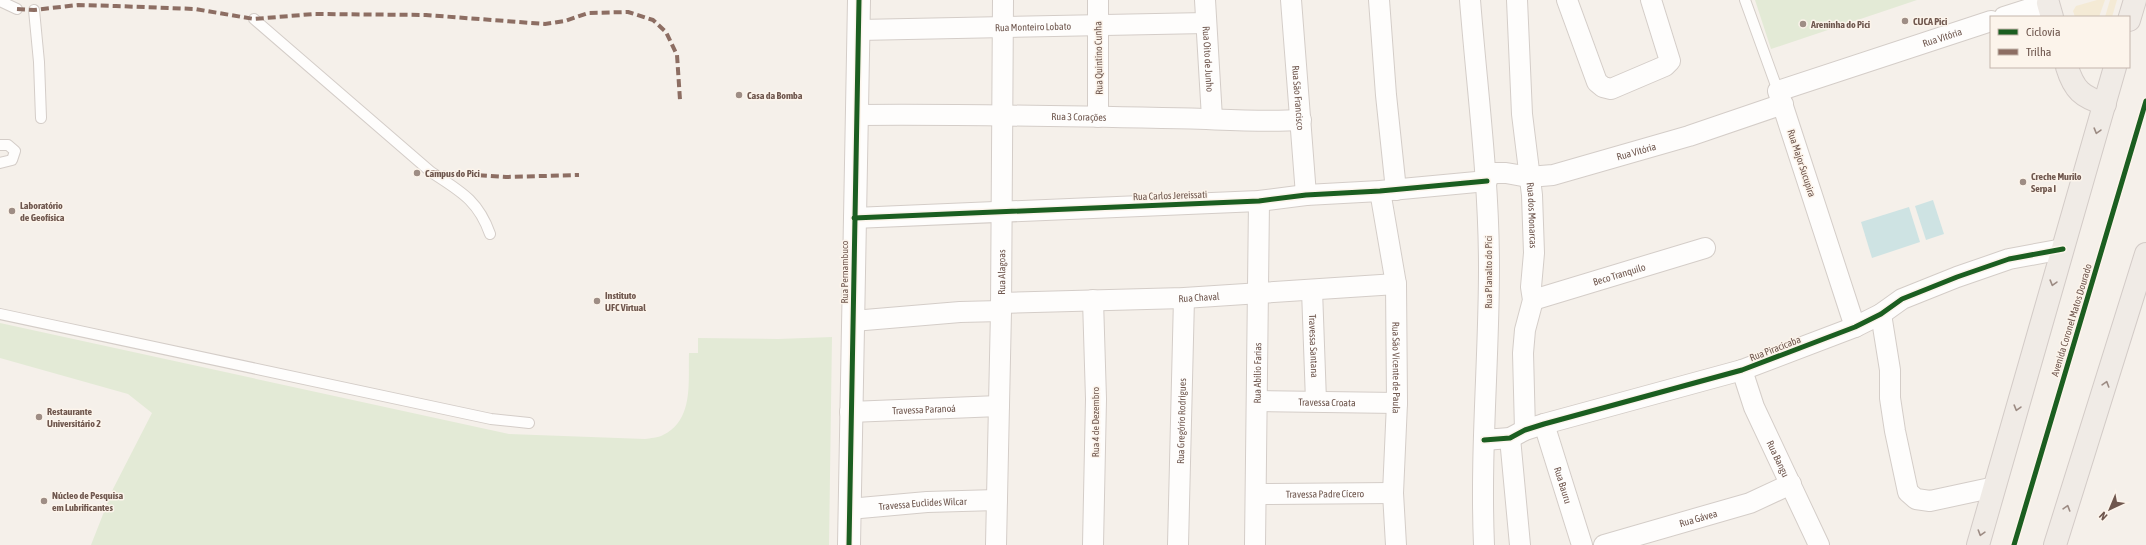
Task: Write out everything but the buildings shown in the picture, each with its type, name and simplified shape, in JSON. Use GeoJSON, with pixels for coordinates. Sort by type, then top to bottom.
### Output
{"type":"FeatureCollection","features":[{"type":"Feature","properties":{"kind":"main road"},"geometry":{"type":"LineString","coordinates":[[2130,17],[2135,0]]}},
{"type":"Feature","properties":{"kind":"main road"},"geometry":{"type":"LineString","coordinates":[[2067,68],[2071,80],[2086,98],[2104,104]]}},
{"type":"Feature","properties":{"kind":"main road"},"geometry":{"type":"LineString","coordinates":[[1978,545],[2115,68]]}},
{"type":"Feature","properties":{"kind":"main road"},"geometry":{"type":"LineString","coordinates":[[2055,545],[2146,254]]}},
{"type":"Feature","properties":{"kind":"street","name":"Rua Pernambuco"},"geometry":{"type":"LineString","coordinates":[[849,545],[850,412],[859,0]]}},
{"type":"Feature","properties":{"kind":"street","name":"Rua Alagoas"},"geometry":{"type":"LineString","coordinates":[[996,545],[1001,307],[1003,0]]}},
{"type":"Feature","properties":{"kind":"street","name":"Rua Quintino Cunha"},"geometry":{"type":"LineString","coordinates":[[1098,0],[1098,116]]}},
{"type":"Feature","properties":{"kind":"street","name":"Rua Oito de Junho"},"geometry":{"type":"LineString","coordinates":[[1206,0],[1212,118]]}},
{"type":"Feature","properties":{"kind":"street","name":"Rua São Francisco"},"geometry":{"type":"LineString","coordinates":[[1291,0],[1306,195]]}},
{"type":"Feature","properties":{"kind":"street","name":"Rua São Vicente de Paula"},"geometry":{"type":"LineString","coordinates":[[1379,0],[1386,95],[1388,191],[1396,284],[1398,404],[1394,493],[1396,545]]}},
{"type":"Feature","properties":{"kind":"street","name":"Rua Planalto do Pici"},"geometry":{"type":"LineString","coordinates":[[1470,0],[1486,177],[1489,268],[1482,506],[1484,545]]}},
{"type":"Feature","properties":{"kind":"street","name":"Rua dos Monarcas"},"geometry":{"type":"LineString","coordinates":[[1517,0],[1522,114],[1529,177],[1534,252],[1531,287],[1533,300],[1525,330],[1518,434],[1520,545]]}},
{"type":"Feature","properties":{"kind":"street"},"geometry":{"type":"LineString","coordinates":[[1568,0],[1597,82],[1603,87],[1611,89],[1665,66],[1670,60],[1651,0]]}},
{"type":"Feature","properties":{"kind":"street"},"geometry":{"type":"LineString","coordinates":[[2011,16],[2050,10]]}},
{"type":"Feature","properties":{"kind":"street","name":"Rua Vitória"},"geometry":{"type":"LineString","coordinates":[[1486,177],[1506,172],[1529,177],[1553,175],[1689,136],[1781,97],[1990,21]]}},
{"type":"Feature","properties":{"kind":"street","name":"Rua Monteiro Lobato"},"geometry":{"type":"LineString","coordinates":[[859,30],[1206,23]]}},
{"type":"Feature","properties":{"kind":"street","name":"Rua Major Sucupira"},"geometry":{"type":"LineString","coordinates":[[1781,97],[1855,327]]}},
{"type":"Feature","properties":{"kind":"street","name":"Rua 3 Corações"},"geometry":{"type":"LineString","coordinates":[[857,115],[1003,114],[1212,118],[1268,122],[1301,120]]}},
{"type":"Feature","properties":{"kind":"street","name":"Rua Carlos Jereissati"},"geometry":{"type":"LineString","coordinates":[[854,218],[1259,201],[1306,195],[1388,191],[1486,177]]}},
{"type":"Feature","properties":{"kind":"street","name":"Rua Abílio Farias"},"geometry":{"type":"LineString","coordinates":[[1255,545],[1259,201]]}},
{"type":"Feature","properties":{"kind":"street","name":"Beco Tranquilo"},"geometry":{"type":"LineString","coordinates":[[1533,300],[1704,248]]}},
{"type":"Feature","properties":{"kind":"street","name":"Rua Piracicaba"},"geometry":{"type":"LineString","coordinates":[[1484,440],[1518,434],[1544,424],[1742,370],[1855,327],[1881,314],[1908,297],[1977,270],[2009,259],[2063,249]]}},
{"type":"Feature","properties":{"kind":"street","name":"Rua Chaval"},"geometry":{"type":"LineString","coordinates":[[853,322],[1001,307],[1093,300],[1184,298],[1396,284]]}},
{"type":"Feature","properties":{"kind":"street","name":"Travessa Santana"},"geometry":{"type":"LineString","coordinates":[[1312,290],[1316,401]]}},
{"type":"Feature","properties":{"kind":"street","name":"Rua Gregório Rodrigues"},"geometry":{"type":"LineString","coordinates":[[1178,545],[1184,298]]}},
{"type":"Feature","properties":{"kind":"street","name":"Rua 4 de Dezembro"},"geometry":{"type":"LineString","coordinates":[[1093,300],[1096,399],[1093,545]]}},
{"type":"Feature","properties":{"kind":"street"},"geometry":{"type":"LineString","coordinates":[[1881,314],[1890,370],[1890,398],[1895,431],[1908,492],[1916,499],[1930,501],[1995,487]]}},
{"type":"Feature","properties":{"kind":"street","name":"Rua Bangu"},"geometry":{"type":"LineString","coordinates":[[1742,370],[1754,407],[1819,545]]}},
{"type":"Feature","properties":{"kind":"street","name":"Travessa Croata"},"geometry":{"type":"LineString","coordinates":[[1257,401],[1316,401],[1398,404]]}},
{"type":"Feature","properties":{"kind":"street","name":"Travessa Paranoá"},"geometry":{"type":"LineString","coordinates":[[850,412],[999,406]]}},
{"type":"Feature","properties":{"kind":"street","name":"Rua Bauru"},"geometry":{"type":"LineString","coordinates":[[1544,424],[1582,545]]}},
{"type":"Feature","properties":{"kind":"street","name":"Rua Gávea"},"geometry":{"type":"LineString","coordinates":[[1604,545],[1750,503],[1791,484]]}},
{"type":"Feature","properties":{"kind":"street","name":"Travessa Padre Cícero"},"geometry":{"type":"LineString","coordinates":[[1256,494],[1394,493]]}},
{"type":"Feature","properties":{"kind":"street","name":"Travessa Euclides Wilcar"},"geometry":{"type":"LineString","coordinates":[[849,509],[927,502],[997,500]]}},
{"type":"Feature","properties":{"kind":"lane","name":"Rua Major Sucupira"},"geometry":{"type":"LineString","coordinates":[[1744,0],[1781,97]]}},
{"type":"Feature","properties":{"kind":"lane"},"geometry":{"type":"LineString","coordinates":[[0,1],[17,9],[0,10]]}},
{"type":"Feature","properties":{"kind":"lane"},"geometry":{"type":"LineString","coordinates":[[34,10],[39,62],[41,118]]}},
{"type":"Feature","properties":{"kind":"lane"},"geometry":{"type":"LineString","coordinates":[[254,19],[431,172],[462,192],[484,217],[490,234]]}},
{"type":"Feature","properties":{"kind":"lane"},"geometry":{"type":"LineString","coordinates":[[0,145],[8,145],[15,151],[12,160],[0,163]]}},
{"type":"Feature","properties":{"kind":"lane"},"geometry":{"type":"LineString","coordinates":[[0,314],[491,419],[529,423]]}},
{"type":"Feature","properties":{"kind":"green space","name":"Areninha do Pici"},"geometry":{"type":"Polygon","coordinates":[[[1755,0],[1917,0],[1771,49],[1755,0]]]}},
{"type":"Feature","properties":{"kind":"green space"},"geometry":{"type":"Polygon","coordinates":[[[0,323],[509,434],[645,439],[663,435],[673,428],[680,420],[685,410],[689,388],[689,353],[698,353],[698,338],[778,339],[832,337],[829,545],[91,545],[113,489],[152,413],[128,394],[0,358],[0,323]]]}},
{"type":"Feature","properties":{"kind":"sand"},"geometry":{"type":"Polygon","coordinates":[[[2097,0],[2105,0],[2099,16],[2075,16],[2073,11],[2076,6],[2097,0]]]}},
{"type":"Feature","properties":{"kind":"sand"},"geometry":{"type":"Polygon","coordinates":[[[2110,0],[2117,0],[2112,16],[2105,16],[2110,0]]]}},
{"type":"Feature","properties":{"kind":"shaded area"},"geometry":{"type":"Polygon","coordinates":[[[1933,200],[1944,234],[1926,240],[1915,206],[1933,200]]]}},
{"type":"Feature","properties":{"kind":"shaded area"},"geometry":{"type":"Polygon","coordinates":[[[1909,207],[1920,242],[1872,258],[1861,222],[1909,207]]]}},
{"type":"Feature","properties":{"kind":"marked path"},"geometry":{"type":"LineString","coordinates":[[17,9],[34,10],[78,5],[116,6],[195,9],[254,19],[314,14],[426,15],[545,24],[565,21],[588,13],[628,12],[653,20],[666,32],[677,55],[680,100]]}},
{"type":"Feature","properties":{"kind":"marked path"},"geometry":{"type":"LineString","coordinates":[[431,172],[506,177],[579,175]]}},
{"type":"Feature","properties":{"kind":"cycle path"},"geometry":{"type":"LineString","coordinates":[[849,545],[859,0]]}},
{"type":"Feature","properties":{"kind":"cycle path","name":"Avenida Coronel Matos Dourado"},"geometry":{"type":"LineString","coordinates":[[2014,545],[2146,101]]}},
{"type":"Feature","properties":{"kind":"cycle path"},"geometry":{"type":"LineString","coordinates":[[854,218],[1259,201],[1306,195],[1380,191],[1487,181]]}},
{"type":"Feature","properties":{"kind":"cycle path"},"geometry":{"type":"LineString","coordinates":[[1484,440],[1510,438],[1525,430],[1544,424],[1742,370],[1855,327],[1881,314],[1902,299],[1957,277],[2009,259],[2063,249]]}},
{"type":"Feature","properties":{"kind":"place","name":"CUCA Pici"},"geometry":{"type":"Point","coordinates":[1905,21]}},
{"type":"Feature","properties":{"kind":"place","name":"Areninha do Pici"},"geometry":{"type":"Point","coordinates":[1803,24]}},
{"type":"Feature","properties":{"kind":"place","name":"Casa da Bomba"},"geometry":{"type":"Point","coordinates":[739,95]}},
{"type":"Feature","properties":{"kind":"place","name":"Campus do Pici"},"geometry":{"type":"Point","coordinates":[417,173]}},
{"type":"Feature","properties":{"kind":"place","name":"Creche Murilo Serpa I"},"geometry":{"type":"Point","coordinates":[2023,182]}},
{"type":"Feature","properties":{"kind":"place","name":"Laboratório de Geofísica"},"geometry":{"type":"Point","coordinates":[12,211]}},
{"type":"Feature","properties":{"kind":"place","name":"Instituto UFC Virtual"},"geometry":{"type":"Point","coordinates":[597,301]}},
{"type":"Feature","properties":{"kind":"place","name":"Restaurante Universitário 2"},"geometry":{"type":"Point","coordinates":[39,417]}},
{"type":"Feature","properties":{"kind":"place","name":"Núcleo de Pesquisa em Lubrificantes"},"geometry":{"type":"Point","coordinates":[44,501]}}]}
